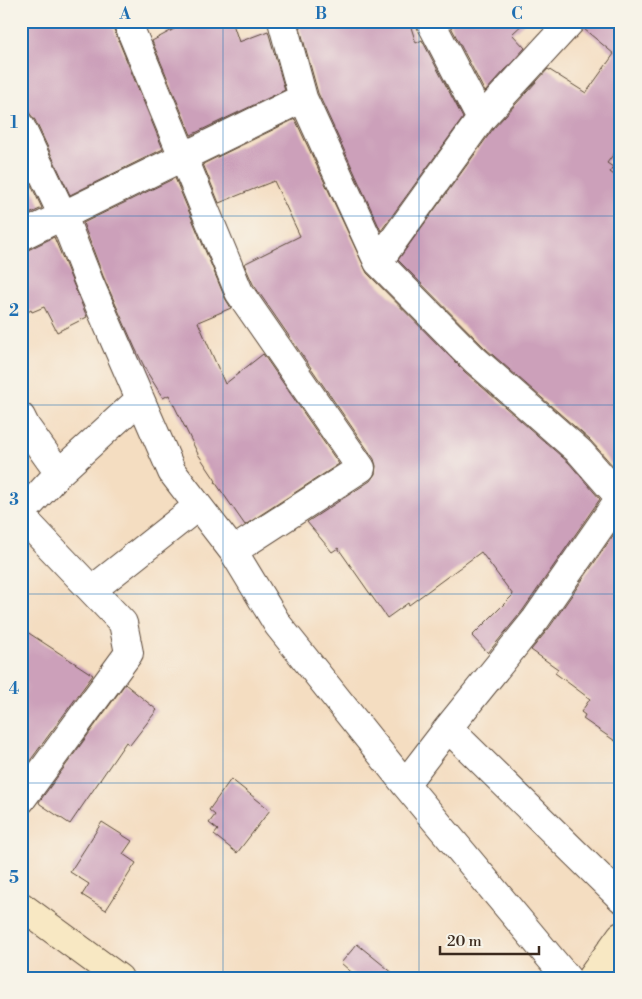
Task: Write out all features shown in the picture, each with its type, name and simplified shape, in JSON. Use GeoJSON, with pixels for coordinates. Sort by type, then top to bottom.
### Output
{"type":"FeatureCollection","features":[{"type":"Feature","properties":{"kind":"main road"},"geometry":{"type":"LineString","coordinates":[[21,906],[119,978]]}},
{"type":"Feature","properties":{"kind":"main road"},"geometry":{"type":"LineString","coordinates":[[591,978],[621,936]]}},
{"type":"Feature","properties":{"kind":"street"},"geometry":{"type":"LineString","coordinates":[[126,21],[239,292],[361,468],[233,551]]}},
{"type":"Feature","properties":{"kind":"street"},"geometry":{"type":"LineString","coordinates":[[282,21],[303,98],[378,262],[475,360],[580,452],[620,498],[536,619],[448,728],[406,784]]}},
{"type":"Feature","properties":{"kind":"street"},"geometry":{"type":"LineString","coordinates":[[430,21],[481,119]]}},
{"type":"Feature","properties":{"kind":"street"},"geometry":{"type":"LineString","coordinates":[[378,262],[481,119],[571,21]]}},
{"type":"Feature","properties":{"kind":"street"},"geometry":{"type":"LineString","coordinates":[[21,236],[303,98]]}},
{"type":"Feature","properties":{"kind":"street"},"geometry":{"type":"LineString","coordinates":[[21,127],[63,216],[89,282],[172,472],[233,551],[278,625],[406,784],[567,978]]}},
{"type":"Feature","properties":{"kind":"street"},"geometry":{"type":"LineString","coordinates":[[21,800],[129,653],[123,623],[21,515],[59,473],[140,399]]}},
{"type":"Feature","properties":{"kind":"street"},"geometry":{"type":"LineString","coordinates":[[21,417],[59,473]]}},
{"type":"Feature","properties":{"kind":"street"},"geometry":{"type":"LineString","coordinates":[[92,590],[198,506]]}},
{"type":"Feature","properties":{"kind":"street"},"geometry":{"type":"LineString","coordinates":[[448,728],[621,898]]}},
{"type":"Feature","properties":{"kind":"building"},"geometry":{"type":"Polygon","coordinates":[[[21,21],[112,21],[163,149],[70,195],[21,93],[21,21]]]}},
{"type":"Feature","properties":{"kind":"building"},"geometry":{"type":"Polygon","coordinates":[[[189,21],[232,21],[239,42],[268,31],[285,90],[191,135],[152,41],[189,21]]]}},
{"type":"Feature","properties":{"kind":"building"},"geometry":{"type":"Polygon","coordinates":[[[298,21],[409,21],[416,43],[422,40],[463,118],[381,231],[318,93],[298,21]]]}},
{"type":"Feature","properties":{"kind":"building"},"geometry":{"type":"Polygon","coordinates":[[[454,21],[526,21],[512,34],[525,48],[485,92],[450,25],[454,21]]]}},
{"type":"Feature","properties":{"kind":"building"},"geometry":{"type":"Polygon","coordinates":[[[586,21],[621,21],[621,144],[607,163],[613,167],[610,172],[621,180],[621,475],[590,440],[486,349],[398,260],[493,129],[548,69],[586,93],[614,54],[584,29],[586,21]]]}},
{"type":"Feature","properties":{"kind":"building"},"geometry":{"type":"Polygon","coordinates":[[[295,119],[367,273],[465,372],[569,463],[600,499],[523,610],[488,653],[472,636],[513,595],[481,552],[409,605],[408,603],[387,618],[338,548],[332,552],[307,522],[370,481],[375,474],[376,466],[374,459],[253,284],[244,264],[300,236],[274,181],[219,203],[203,164],[295,119]]]}},
{"type":"Feature","properties":{"kind":"building"},"geometry":{"type":"Polygon","coordinates":[[[21,164],[42,208],[21,218],[21,164]]]}},
{"type":"Feature","properties":{"kind":"building"},"geometry":{"type":"Polygon","coordinates":[[[175,178],[225,298],[231,308],[198,322],[225,384],[263,354],[339,464],[245,525],[198,454],[169,395],[163,398],[147,372],[103,276],[83,223],[175,178]]]}},
{"type":"Feature","properties":{"kind":"building"},"geometry":{"type":"Polygon","coordinates":[[[54,237],[87,317],[57,332],[44,307],[32,312],[31,310],[21,316],[21,251],[28,250],[54,237]]]}},
{"type":"Feature","properties":{"kind":"building"},"geometry":{"type":"Polygon","coordinates":[[[621,524],[621,745],[583,719],[585,715],[581,712],[590,699],[555,673],[558,669],[531,650],[549,628],[621,524]]]}},
{"type":"Feature","properties":{"kind":"building"},"geometry":{"type":"Polygon","coordinates":[[[21,628],[93,675],[21,773],[21,628]]]}},
{"type":"Feature","properties":{"kind":"building"},"geometry":{"type":"Polygon","coordinates":[[[125,684],[157,710],[130,745],[126,742],[70,824],[39,802],[125,684]]]}},
{"type":"Feature","properties":{"kind":"building"},"geometry":{"type":"Polygon","coordinates":[[[231,779],[270,810],[237,853],[214,835],[218,830],[209,823],[215,815],[209,810],[231,779]]]}},
{"type":"Feature","properties":{"kind":"building"},"geometry":{"type":"Polygon","coordinates":[[[102,822],[132,841],[123,854],[136,863],[106,910],[82,895],[89,884],[70,872],[102,822]]]}},
{"type":"Feature","properties":{"kind":"building"},"geometry":{"type":"Polygon","coordinates":[[[357,944],[399,978],[358,978],[341,963],[357,944]]]}}]}
